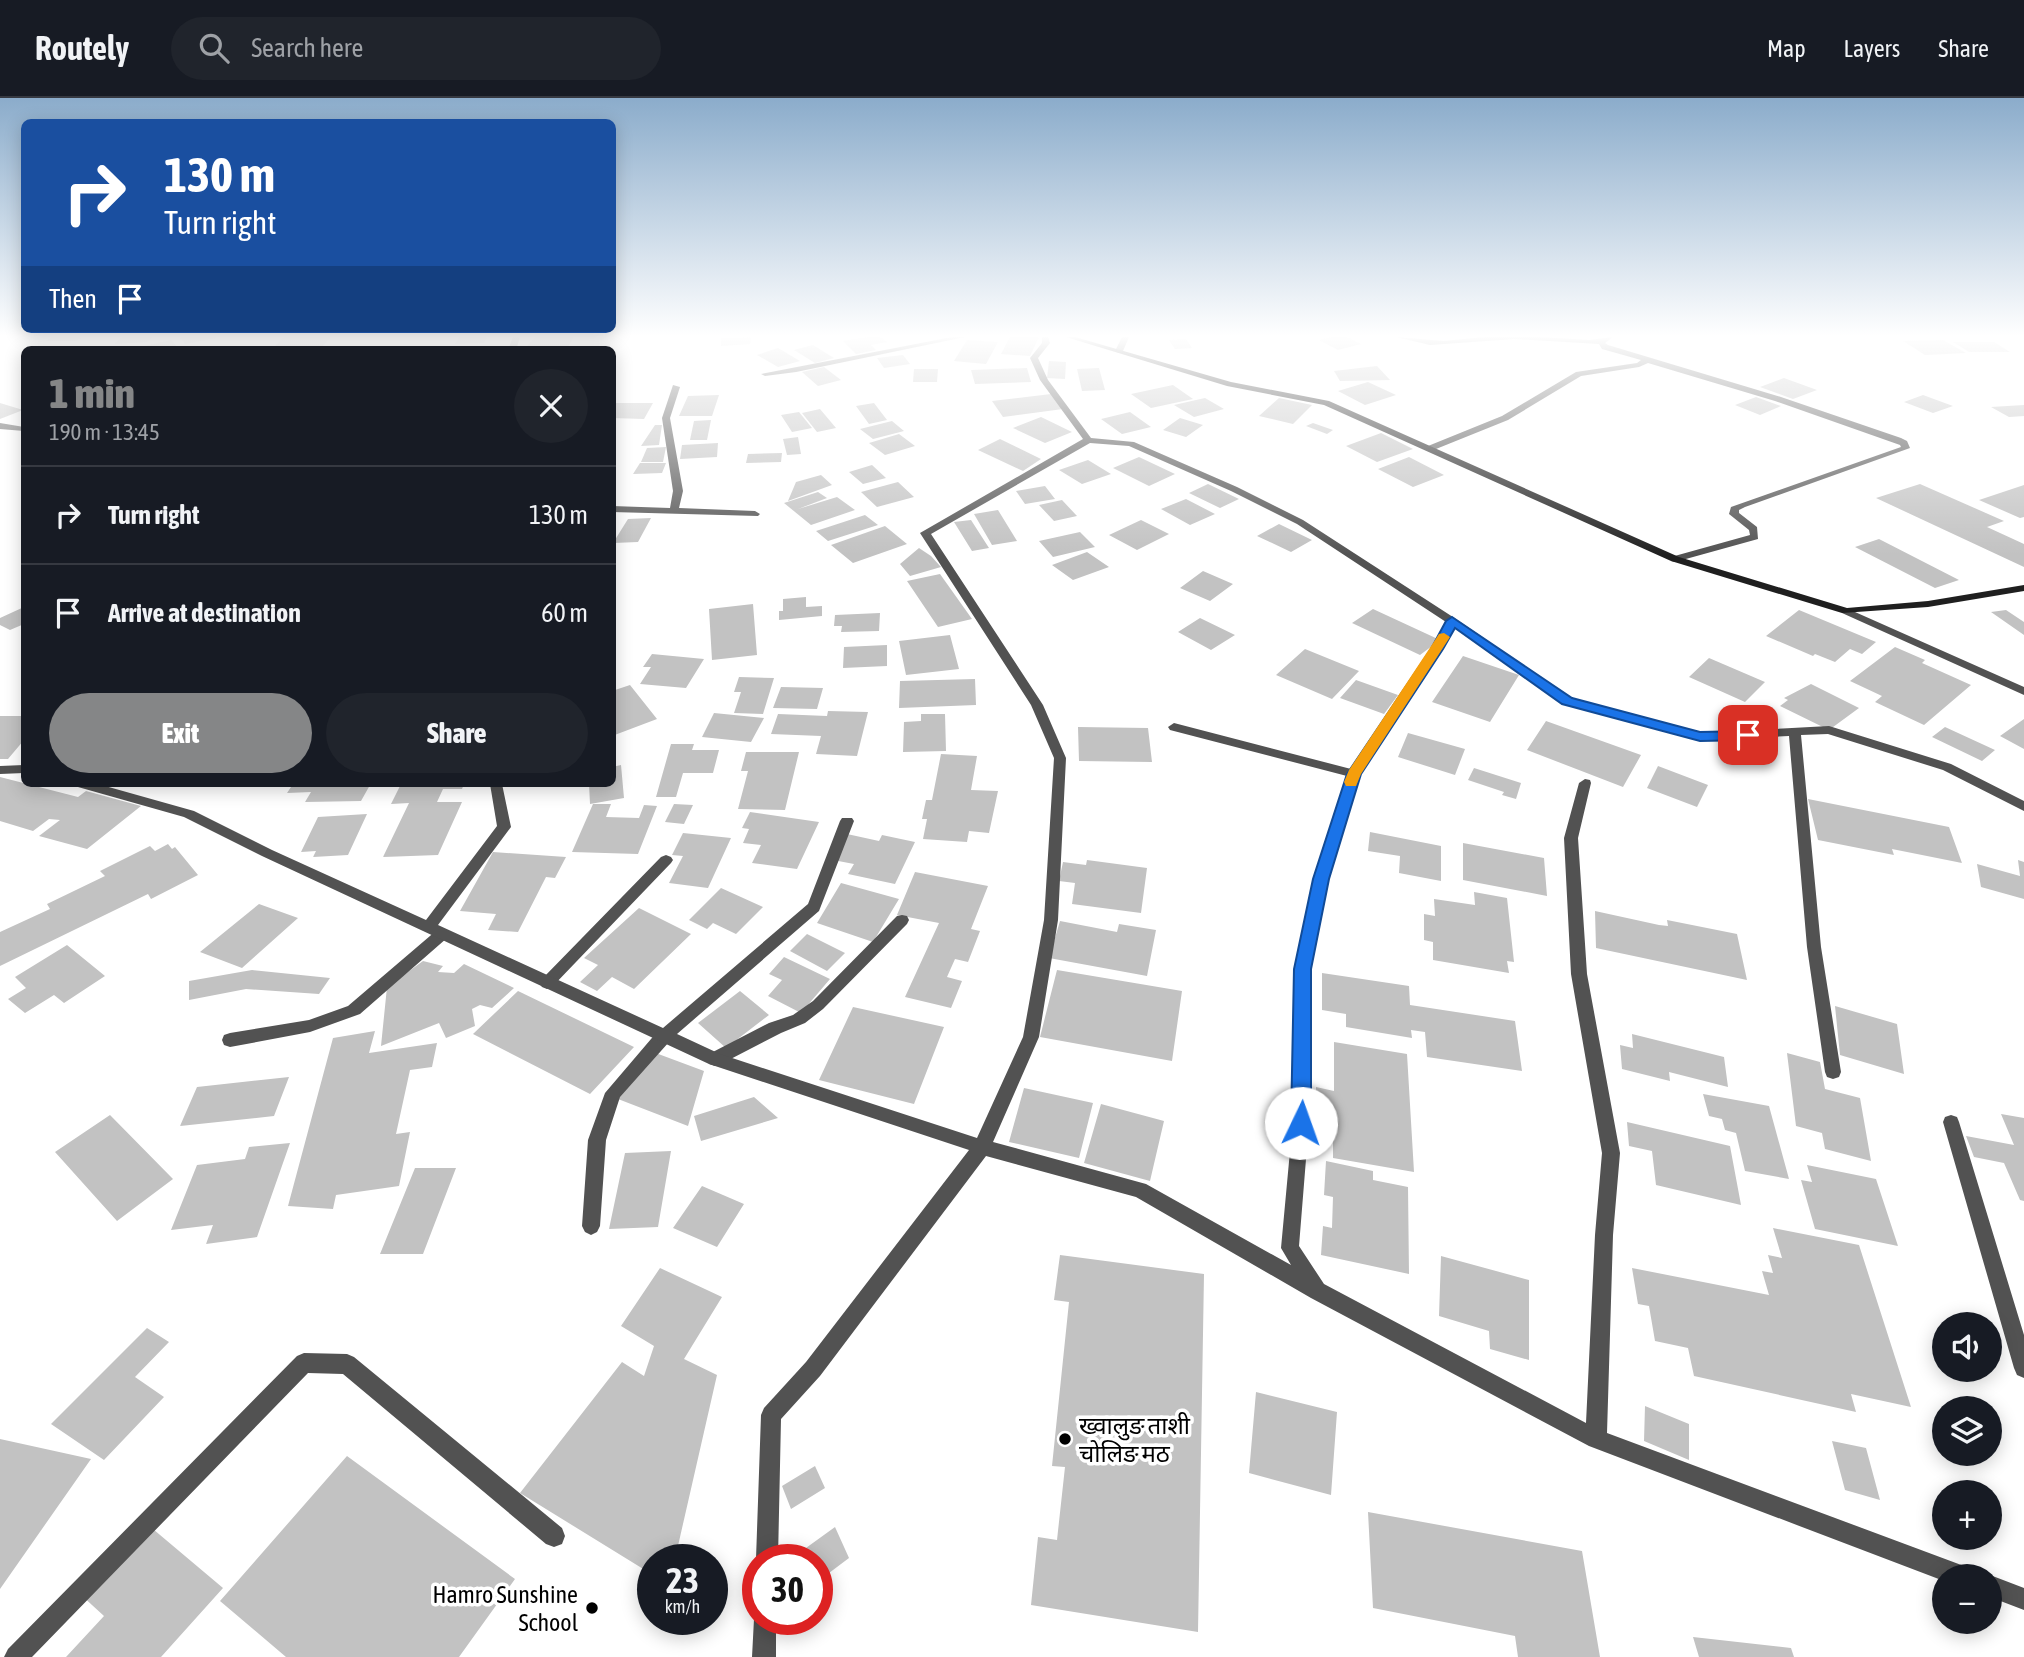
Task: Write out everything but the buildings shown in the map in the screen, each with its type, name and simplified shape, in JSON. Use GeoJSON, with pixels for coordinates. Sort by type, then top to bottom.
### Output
{"type":"FeatureCollection","features":[{"type":"Feature","properties":{"kind":"main road"},"geometry":{"type":"LineString","coordinates":[[1342,410],[1675,559],[1846,611],[1928,604],[2024,588]]}},
{"type":"Feature","properties":{"kind":"street"},"geometry":{"type":"LineString","coordinates":[[669,410],[666,418],[678,491],[674,511]]}},
{"type":"Feature","properties":{"kind":"street"},"geometry":{"type":"LineString","coordinates":[[1066,410],[1088,440]]}},
{"type":"Feature","properties":{"kind":"street"},"geometry":{"type":"LineString","coordinates":[[1431,448],[1519,410]]}},
{"type":"Feature","properties":{"kind":"street"},"geometry":{"type":"LineString","coordinates":[[1675,559],[1755,537],[1754,529],[1734,514],[1734,509],[1742,505],[1906,448],[1904,443],[1898,440],[1809,410]]}},
{"type":"Feature","properties":{"kind":"street"},"geometry":{"type":"LineString","coordinates":[[0,426],[21,429]]}},
{"type":"Feature","properties":{"kind":"street"},"geometry":{"type":"LineString","coordinates":[[767,1544],[771,1415],[813,1369],[982,1147],[1031,1037],[1051,920],[1060,758],[1037,705],[925,533],[1088,440],[1132,444],[1289,517],[1452,621],[1567,701],[1700,737],[1795,734],[1829,730],[1947,767],[2024,807]]}},
{"type":"Feature","properties":{"kind":"street"},"geometry":{"type":"LineString","coordinates":[[616,509],[755,514]]}},
{"type":"Feature","properties":{"kind":"street"},"geometry":{"type":"LineString","coordinates":[[1846,611],[2024,691]]}},
{"type":"Feature","properties":{"kind":"street"},"geometry":{"type":"LineString","coordinates":[[1318,1291],[1290,1248],[1303,1097],[1303,969],[1321,879],[1354,774],[1437,649],[1452,621]]}},
{"type":"Feature","properties":{"kind":"street"},"geometry":{"type":"LineString","coordinates":[[1174,727],[1354,774]]}},
{"type":"Feature","properties":{"kind":"street"},"geometry":{"type":"LineString","coordinates":[[1795,734],[1814,947],[1833,1072]]}},
{"type":"Feature","properties":{"kind":"street"},"geometry":{"type":"LineString","coordinates":[[0,770],[21,769]]}},
{"type":"Feature","properties":{"kind":"street"},"geometry":{"type":"LineString","coordinates":[[1585,783],[1571,838],[1579,974],[1611,1153],[1604,1236],[1596,1440]]}},
{"type":"Feature","properties":{"kind":"street"},"geometry":{"type":"LineString","coordinates":[[94,787],[189,814],[435,931],[715,1059],[982,1147],[1140,1190],[1318,1291],[1596,1440],[1932,1565]]}},
{"type":"Feature","properties":{"kind":"street"},"geometry":{"type":"LineString","coordinates":[[230,1040],[310,1026],[354,1010],[435,931],[504,827],[497,787]]}},
{"type":"Feature","properties":{"kind":"street"},"geometry":{"type":"LineString","coordinates":[[591,1226],[597,1140],[613,1093],[663,1037],[814,907],[847,821]]}},
{"type":"Feature","properties":{"kind":"street"},"geometry":{"type":"LineString","coordinates":[[547,983],[666,860]]}},
{"type":"Feature","properties":{"kind":"street"},"geometry":{"type":"LineString","coordinates":[[715,1059],[775,1028],[799,1019],[818,1005],[902,920]]}},
{"type":"Feature","properties":{"kind":"street"},"geometry":{"type":"LineString","coordinates":[[1951,1122],[2024,1368]]}},
{"type":"Feature","properties":{"kind":"street"},"geometry":{"type":"LineString","coordinates":[[16,1657],[304,1363],[347,1364],[554,1536]]}},
{"type":"Feature","properties":{"kind":"street"},"geometry":{"type":"LineString","coordinates":[[2002,1591],[2024,1599]]}},
{"type":"Feature","properties":{"kind":"street"},"geometry":{"type":"LineString","coordinates":[[764,1657],[765,1635]]}},
{"type":"Feature","properties":{"kind":"slow traffic"},"geometry":{"type":"LineString","coordinates":[[1351,782],[1444,637]]}},
{"type":"Feature","properties":{"kind":"place","name":"ख्वालुङ ताशी चोलिङ मठ"},"geometry":{"type":"Point","coordinates":[1065,1439]}},
{"type":"Feature","properties":{"kind":"place","name":"Hamro Sunshine School"},"geometry":{"type":"Point","coordinates":[592,1608]}},
{"type":"Feature","properties":{"kind":"route"},"geometry":{"type":"LineString","coordinates":[[1301,1123],[1303,969],[1321,879],[1354,774],[1437,649],[1452,621],[1567,701],[1700,737],[1748,735]]}}]}
